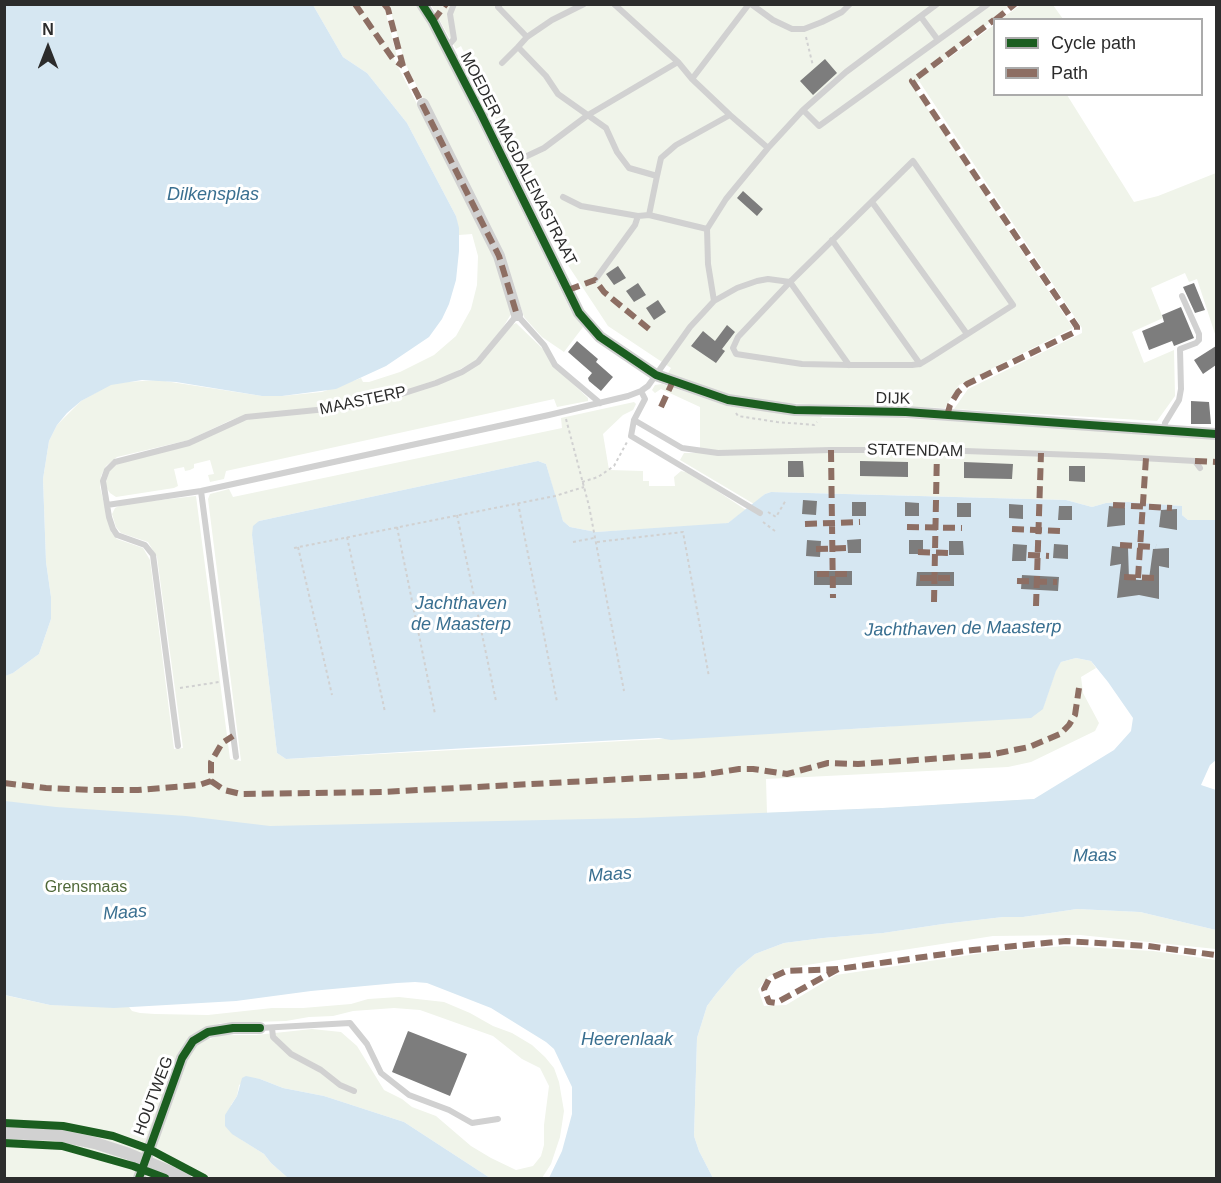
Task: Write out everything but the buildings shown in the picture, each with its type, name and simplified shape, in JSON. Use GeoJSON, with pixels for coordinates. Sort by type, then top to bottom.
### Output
{"type":"FeatureCollection","features":[{"type":"Feature","properties":{"kind":"street","name":"MOEDER MAGDALENASTRAAT"},"geometry":{"type":"LineString","coordinates":[[422,4],[447,48],[579,313],[588,326]]}},
{"type":"Feature","properties":{"kind":"street"},"geometry":{"type":"LineString","coordinates":[[423,104],[499,256],[517,315]]}},
{"type":"Feature","properties":{"kind":"street","name":"DIJK"},"geometry":{"type":"LineString","coordinates":[[588,326],[617,350],[656,375],[728,400],[795,410],[906,412],[1216,434]]}},
{"type":"Feature","properties":{"kind":"street","name":"HOUTWEG"},"geometry":{"type":"LineString","coordinates":[[4,1133],[56,1135],[95,1143],[145,1160],[183,1058],[193,1041],[208,1032],[233,1028],[266,1028]]}},
{"type":"Feature","properties":{"kind":"street"},"geometry":{"type":"LineString","coordinates":[[139,1179],[145,1160],[185,1179]]}},
{"type":"Feature","properties":{"kind":"lane"},"geometry":{"type":"LineString","coordinates":[[447,48],[454,39],[450,14],[454,4]]}},
{"type":"Feature","properties":{"kind":"lane"},"geometry":{"type":"LineString","coordinates":[[500,4],[498,7],[527,37]]}},
{"type":"Feature","properties":{"kind":"lane"},"geometry":{"type":"LineString","coordinates":[[502,63],[527,37],[552,20],[584,4]]}},
{"type":"Feature","properties":{"kind":"lane"},"geometry":{"type":"LineString","coordinates":[[614,4],[678,62],[730,116],[768,148]]}},
{"type":"Feature","properties":{"kind":"lane"},"geometry":{"type":"LineString","coordinates":[[692,79],[750,4],[773,20],[792,29],[804,29],[822,22],[842,12],[850,4]]}},
{"type":"Feature","properties":{"kind":"lane"},"geometry":{"type":"LineString","coordinates":[[714,301],[708,264],[707,229],[726,199],[803,110],[846,72],[937,4]]}},
{"type":"Feature","properties":{"kind":"lane"},"geometry":{"type":"LineString","coordinates":[[803,110],[819,126],[988,4]]}},
{"type":"Feature","properties":{"kind":"lane"},"geometry":{"type":"LineString","coordinates":[[921,17],[938,40]]}},
{"type":"Feature","properties":{"kind":"lane"},"geometry":{"type":"LineString","coordinates":[[518,47],[546,76],[558,94],[606,128],[617,152],[629,168],[657,176]]}},
{"type":"Feature","properties":{"kind":"lane"},"geometry":{"type":"LineString","coordinates":[[527,156],[544,148],[588,115],[678,62]]}},
{"type":"Feature","properties":{"kind":"lane"},"geometry":{"type":"LineString","coordinates":[[649,215],[661,158],[676,145],[730,116]]}},
{"type":"Feature","properties":{"kind":"lane"},"geometry":{"type":"LineString","coordinates":[[913,161],[1013,305],[920,364],[802,364],[736,354],[733,348],[738,337],[832,240],[913,161]]}},
{"type":"Feature","properties":{"kind":"lane"},"geometry":{"type":"LineString","coordinates":[[563,197],[581,206],[638,216],[649,215],[707,229]]}},
{"type":"Feature","properties":{"kind":"lane"},"geometry":{"type":"LineString","coordinates":[[872,201],[967,334]]}},
{"type":"Feature","properties":{"kind":"lane"},"geometry":{"type":"LineString","coordinates":[[595,280],[635,225],[638,216]]}},
{"type":"Feature","properties":{"kind":"lane"},"geometry":{"type":"LineString","coordinates":[[832,240],[920,364]]}},
{"type":"Feature","properties":{"kind":"lane"},"geometry":{"type":"LineString","coordinates":[[107,505],[201,491],[600,403],[641,391],[656,375],[690,327],[714,301],[737,288],[757,281],[768,279],[790,282],[849,365]]}},
{"type":"Feature","properties":{"kind":"lane"},"geometry":{"type":"LineString","coordinates":[[1163,431],[1165,423],[1179,400],[1180,349],[1196,343],[1199,334],[1182,296]]}},
{"type":"Feature","properties":{"kind":"lane"},"geometry":{"type":"LineString","coordinates":[[517,315],[544,345],[555,365],[600,403]]}},
{"type":"Feature","properties":{"kind":"lane","name":"MAASTERP"},"geometry":{"type":"LineString","coordinates":[[178,746],[153,555],[145,545],[115,532],[103,488],[105,475],[110,466],[121,459],[189,442],[246,417],[347,407],[392,397],[436,383],[478,362],[517,315]]}},
{"type":"Feature","properties":{"kind":"lane"},"geometry":{"type":"LineString","coordinates":[[641,391],[645,399],[634,420],[631,436],[760,513]]}},
{"type":"Feature","properties":{"kind":"lane","name":"STATENDAM"},"geometry":{"type":"LineString","coordinates":[[634,420],[682,448],[718,453],[831,450],[1041,453],[1186,461],[1195,462],[1200,468]]}},
{"type":"Feature","properties":{"kind":"lane"},"geometry":{"type":"LineString","coordinates":[[201,491],[236,757]]}},
{"type":"Feature","properties":{"kind":"lane"},"geometry":{"type":"LineString","coordinates":[[266,1028],[350,1023],[367,1044],[381,1073],[409,1095],[448,1110],[472,1123],[498,1119]]}},
{"type":"Feature","properties":{"kind":"lane"},"geometry":{"type":"LineString","coordinates":[[266,1028],[291,1054],[321,1070],[340,1085],[354,1091]]}},
{"type":"Feature","properties":{"kind":"path"},"geometry":{"type":"LineString","coordinates":[[804,29],[813,66]]}},
{"type":"Feature","properties":{"kind":"path"},"geometry":{"type":"LineString","coordinates":[[564,411],[589,506],[624,691]]}},
{"type":"Feature","properties":{"kind":"path"},"geometry":{"type":"LineString","coordinates":[[582,482],[598,477],[614,466],[631,436]]}},
{"type":"Feature","properties":{"kind":"path"},"geometry":{"type":"LineString","coordinates":[[332,695],[296,548],[555,496],[584,487]]}},
{"type":"Feature","properties":{"kind":"path"},"geometry":{"type":"LineString","coordinates":[[776,517],[786,500]]}},
{"type":"Feature","properties":{"kind":"path"},"geometry":{"type":"LineString","coordinates":[[518,503],[557,702]]}},
{"type":"Feature","properties":{"kind":"path"},"geometry":{"type":"LineString","coordinates":[[457,515],[496,701]]}},
{"type":"Feature","properties":{"kind":"path"},"geometry":{"type":"LineString","coordinates":[[397,527],[435,714]]}},
{"type":"Feature","properties":{"kind":"path"},"geometry":{"type":"LineString","coordinates":[[573,542],[683,532],[709,677]]}},
{"type":"Feature","properties":{"kind":"path"},"geometry":{"type":"LineString","coordinates":[[348,537],[385,712]]}},
{"type":"Feature","properties":{"kind":"path"},"geometry":{"type":"LineString","coordinates":[[171,689],[226,681]]}},
{"type":"Feature","properties":{"kind":"green space"},"geometry":{"type":"Polygon","coordinates":[[[1022,4],[1053,5],[1062,18],[1002,18],[1022,4]]]}},
{"type":"Feature","properties":{"kind":"green space","name":"Grensmaas"},"geometry":{"type":"Polygon","coordinates":[[[313,5],[381,5],[385,10],[397,57],[392,55],[493,253],[511,314],[502,329],[475,361],[446,377],[356,404],[245,415],[189,440],[117,457],[106,466],[101,476],[100,487],[111,532],[117,539],[143,548],[150,560],[174,749],[183,748],[157,557],[148,542],[121,533],[116,527],[112,514],[115,508],[123,504],[196,496],[230,759],[241,761],[208,499],[210,494],[229,489],[233,497],[562,428],[561,418],[634,402],[636,404],[633,410],[623,415],[603,434],[609,470],[643,471],[643,481],[649,481],[649,486],[675,486],[674,477],[681,471],[690,473],[746,510],[728,523],[717,525],[596,532],[570,527],[563,521],[546,464],[538,461],[259,521],[252,535],[277,753],[286,759],[886,727],[1043,708],[1061,662],[1076,658],[1091,661],[1096,668],[1081,677],[1083,693],[1099,723],[1095,731],[1031,762],[1008,767],[766,779],[767,813],[1036,799],[1216,796],[5,941],[4,676],[13,673],[39,654],[51,619],[43,479],[49,441],[57,425],[81,401],[111,384],[158,380],[262,396],[282,396],[322,392],[361,378],[363,382],[369,382],[400,372],[434,355],[456,336],[471,309],[477,285],[478,256],[472,234],[459,235],[456,216],[407,123],[367,73],[343,57],[313,5]]]}},
{"type":"Feature","properties":{"kind":"green space"},"geometry":{"type":"Polygon","coordinates":[[[389,5],[418,5],[426,16],[571,311],[583,327],[564,352],[542,337],[524,317],[503,253],[405,63],[389,5]]]}},
{"type":"Feature","properties":{"kind":"green space"},"geometry":{"type":"Polygon","coordinates":[[[431,5],[1011,5],[934,69],[993,26],[993,96],[1068,96],[1134,202],[1158,196],[1216,173],[1216,337],[1197,279],[1189,282],[1185,273],[1151,288],[1163,318],[1132,332],[1144,363],[1174,350],[1175,396],[1157,421],[954,409],[968,389],[1082,333],[1082,328],[919,81],[913,87],[1073,328],[959,385],[945,408],[777,403],[721,394],[668,373],[671,368],[608,326],[560,253],[461,46],[456,49],[431,5]]]}},
{"type":"Feature","properties":{"kind":"green space"},"geometry":{"type":"Polygon","coordinates":[[[516,323],[544,350],[551,363],[588,398],[588,401],[557,407],[554,399],[226,471],[224,479],[210,482],[208,475],[214,474],[210,460],[194,464],[194,468],[190,470],[185,471],[184,467],[174,469],[178,486],[174,488],[116,497],[106,487],[110,469],[121,461],[155,453],[256,417],[343,410],[393,399],[482,361],[516,323]]]}},
{"type":"Feature","properties":{"kind":"green space"},"geometry":{"type":"Polygon","coordinates":[[[662,384],[731,407],[733,405],[823,415],[821,418],[898,418],[1216,437],[1216,520],[1188,520],[1182,515],[1181,506],[1128,502],[1106,503],[1092,507],[1066,500],[771,492],[765,494],[754,504],[680,460],[684,453],[700,453],[700,407],[661,389],[655,393],[652,390],[655,385],[662,384]]]}},
{"type":"Feature","properties":{"kind":"green space"},"geometry":{"type":"Polygon","coordinates":[[[1077,909],[1140,912],[1216,930],[1216,949],[1080,935],[993,936],[781,969],[768,977],[758,989],[764,1006],[786,1005],[836,975],[990,952],[1065,946],[1153,951],[1216,960],[1216,1178],[713,1178],[694,1136],[697,1038],[707,1006],[737,969],[755,954],[784,943],[1077,909]]]}},
{"type":"Feature","properties":{"kind":"green space"},"geometry":{"type":"Polygon","coordinates":[[[4,995],[50,1005],[129,1007],[132,1011],[140,1013],[208,1015],[272,1008],[351,1004],[368,999],[399,997],[444,1002],[512,1033],[532,1045],[554,1068],[564,1111],[560,1137],[551,1164],[542,1178],[490,1178],[404,1122],[324,1096],[283,1088],[260,1079],[250,1078],[239,1085],[237,1096],[231,1105],[242,1140],[264,1154],[288,1178],[5,1178],[4,995]],[[394,1008],[353,1011],[333,1016],[286,1021],[221,1023],[205,1028],[210,1039],[220,1035],[256,1035],[312,1029],[341,1032],[357,1046],[384,1090],[412,1107],[436,1116],[471,1146],[491,1158],[516,1170],[533,1166],[541,1156],[544,1145],[549,1086],[540,1068],[522,1059],[493,1036],[420,1010],[394,1008]]]}},
{"type":"Feature","properties":{"kind":"water","name":"Dilkensplas"},"geometry":{"type":"Polygon","coordinates":[[[4,5],[313,5],[343,57],[367,73],[407,123],[456,216],[459,228],[456,280],[442,319],[429,337],[386,366],[336,389],[282,396],[262,396],[176,382],[142,380],[111,385],[81,401],[67,413],[57,425],[49,441],[43,479],[51,619],[39,654],[13,673],[5,676],[4,5]]]}},
{"type":"Feature","properties":{"kind":"water"},"geometry":{"type":"Polygon","coordinates":[[[538,461],[546,464],[563,521],[570,527],[596,532],[728,523],[765,494],[771,492],[1066,500],[1092,507],[1106,503],[1128,502],[1182,506],[1182,515],[1188,520],[1216,520],[1216,760],[1210,765],[1201,785],[1216,790],[1216,930],[1140,912],[1077,909],[784,943],[755,954],[737,969],[707,1006],[697,1038],[694,1136],[713,1178],[549,1178],[562,1151],[572,1114],[572,1087],[554,1049],[491,1008],[427,983],[397,983],[311,991],[236,1001],[114,1008],[50,1005],[5,995],[5,801],[186,816],[270,826],[636,818],[1034,799],[1114,750],[1131,731],[1133,718],[1108,682],[1091,661],[1076,658],[1061,662],[1043,709],[1031,718],[671,740],[659,738],[286,759],[277,753],[252,535],[253,526],[259,521],[538,461]]]}},
{"type":"Feature","properties":{"kind":"water"},"geometry":{"type":"Polygon","coordinates":[[[246,1076],[283,1088],[324,1096],[404,1122],[490,1178],[288,1178],[264,1154],[232,1134],[225,1126],[225,1115],[237,1096],[242,1078],[246,1076]]]}},
{"type":"Feature","properties":{"kind":"marked path"},"geometry":{"type":"LineString","coordinates":[[355,4],[393,59],[403,66]]}},
{"type":"Feature","properties":{"kind":"marked path"},"geometry":{"type":"LineString","coordinates":[[384,4],[388,9],[403,66],[499,256],[517,315]]}},
{"type":"Feature","properties":{"kind":"marked path"},"geometry":{"type":"LineString","coordinates":[[433,21],[446,4]]}},
{"type":"Feature","properties":{"kind":"marked path"},"geometry":{"type":"LineString","coordinates":[[998,18],[1015,4]]}},
{"type":"Feature","properties":{"kind":"marked path"},"geometry":{"type":"LineString","coordinates":[[947,416],[950,405],[958,392],[967,384],[1077,331],[1077,327],[912,81],[993,21]]}},
{"type":"Feature","properties":{"kind":"marked path"},"geometry":{"type":"LineString","coordinates":[[568,290],[595,280],[604,292],[649,329]]}},
{"type":"Feature","properties":{"kind":"marked path"},"geometry":{"type":"LineString","coordinates":[[661,407],[673,381]]}},
{"type":"Feature","properties":{"kind":"marked path"},"geometry":{"type":"LineString","coordinates":[[831,450],[833,598]]}},
{"type":"Feature","properties":{"kind":"marked path"},"geometry":{"type":"LineString","coordinates":[[934,602],[937,450]]}},
{"type":"Feature","properties":{"kind":"marked path"},"geometry":{"type":"LineString","coordinates":[[1036,606],[1041,453]]}},
{"type":"Feature","properties":{"kind":"marked path"},"geometry":{"type":"LineString","coordinates":[[1138,578],[1146,458]]}},
{"type":"Feature","properties":{"kind":"marked path"},"geometry":{"type":"LineString","coordinates":[[1195,461],[1216,462]]}},
{"type":"Feature","properties":{"kind":"marked path"},"geometry":{"type":"LineString","coordinates":[[1113,505],[1172,508]]}},
{"type":"Feature","properties":{"kind":"marked path"},"geometry":{"type":"LineString","coordinates":[[805,524],[860,522]]}},
{"type":"Feature","properties":{"kind":"marked path"},"geometry":{"type":"LineString","coordinates":[[907,527],[962,528]]}},
{"type":"Feature","properties":{"kind":"marked path"},"geometry":{"type":"LineString","coordinates":[[1012,529],[1063,531]]}},
{"type":"Feature","properties":{"kind":"marked path"},"geometry":{"type":"LineString","coordinates":[[1120,545],[1156,547]]}},
{"type":"Feature","properties":{"kind":"marked path"},"geometry":{"type":"LineString","coordinates":[[816,549],[849,548]]}},
{"type":"Feature","properties":{"kind":"marked path"},"geometry":{"type":"LineString","coordinates":[[918,552],[949,553]]}},
{"type":"Feature","properties":{"kind":"marked path"},"geometry":{"type":"LineString","coordinates":[[1028,555],[1049,556]]}},
{"type":"Feature","properties":{"kind":"marked path"},"geometry":{"type":"LineString","coordinates":[[817,574],[850,574]]}},
{"type":"Feature","properties":{"kind":"marked path"},"geometry":{"type":"LineString","coordinates":[[1124,577],[1155,578]]}},
{"type":"Feature","properties":{"kind":"marked path"},"geometry":{"type":"LineString","coordinates":[[920,578],[951,578]]}},
{"type":"Feature","properties":{"kind":"marked path"},"geometry":{"type":"LineString","coordinates":[[1017,581],[1057,582]]}},
{"type":"Feature","properties":{"kind":"marked path"},"geometry":{"type":"LineString","coordinates":[[211,781],[224,790],[241,794],[382,792],[701,775],[739,769],[787,774],[828,763],[858,764],[989,755],[1029,747],[1060,734],[1075,715],[1079,688]]}},
{"type":"Feature","properties":{"kind":"marked path"},"geometry":{"type":"LineString","coordinates":[[4,783],[93,790],[138,790],[199,785],[211,781],[211,762],[222,743],[233,736]]}},
{"type":"Feature","properties":{"kind":"marked path"},"geometry":{"type":"LineString","coordinates":[[838,969],[776,1003],[769,1002],[764,989],[769,979],[786,971],[838,969],[973,950],[1066,941],[1148,946],[1216,955]]}},
{"type":"Feature","properties":{"kind":"cycle path"},"geometry":{"type":"LineString","coordinates":[[422,4],[481,114],[579,313],[600,337],[656,375],[728,400],[795,410],[906,412],[1216,434]]}},
{"type":"Feature","properties":{"kind":"cycle path"},"geometry":{"type":"LineString","coordinates":[[139,1178],[182,1058],[193,1041],[208,1032],[233,1028],[260,1028]]}},
{"type":"Feature","properties":{"kind":"cycle path"},"geometry":{"type":"LineString","coordinates":[[4,1123],[63,1126],[113,1136],[149,1149],[204,1178]]}},
{"type":"Feature","properties":{"kind":"cycle path"},"geometry":{"type":"LineString","coordinates":[[4,1143],[62,1146],[133,1166],[165,1178]]}},
{"type":"Feature","properties":{"kind":"water label","name":"Jachthaven de Maasterp"},"geometry":{"type":"Point","coordinates":[461,614]}},
{"type":"Feature","properties":{"kind":"water label","name":"Jachthaven de Maasterp"},"geometry":{"type":"Point","coordinates":[963,629]}},
{"type":"Feature","properties":{"kind":"water label","name":"Maas"},"geometry":{"type":"Point","coordinates":[1095,856]}},
{"type":"Feature","properties":{"kind":"water label","name":"Maas"},"geometry":{"type":"Point","coordinates":[610,875]}},
{"type":"Feature","properties":{"kind":"water label","name":"Maas"},"geometry":{"type":"Point","coordinates":[125,913]}},
{"type":"Feature","properties":{"kind":"water label","name":"Heerenlaak"},"geometry":{"type":"Point","coordinates":[627,1040]}}]}
